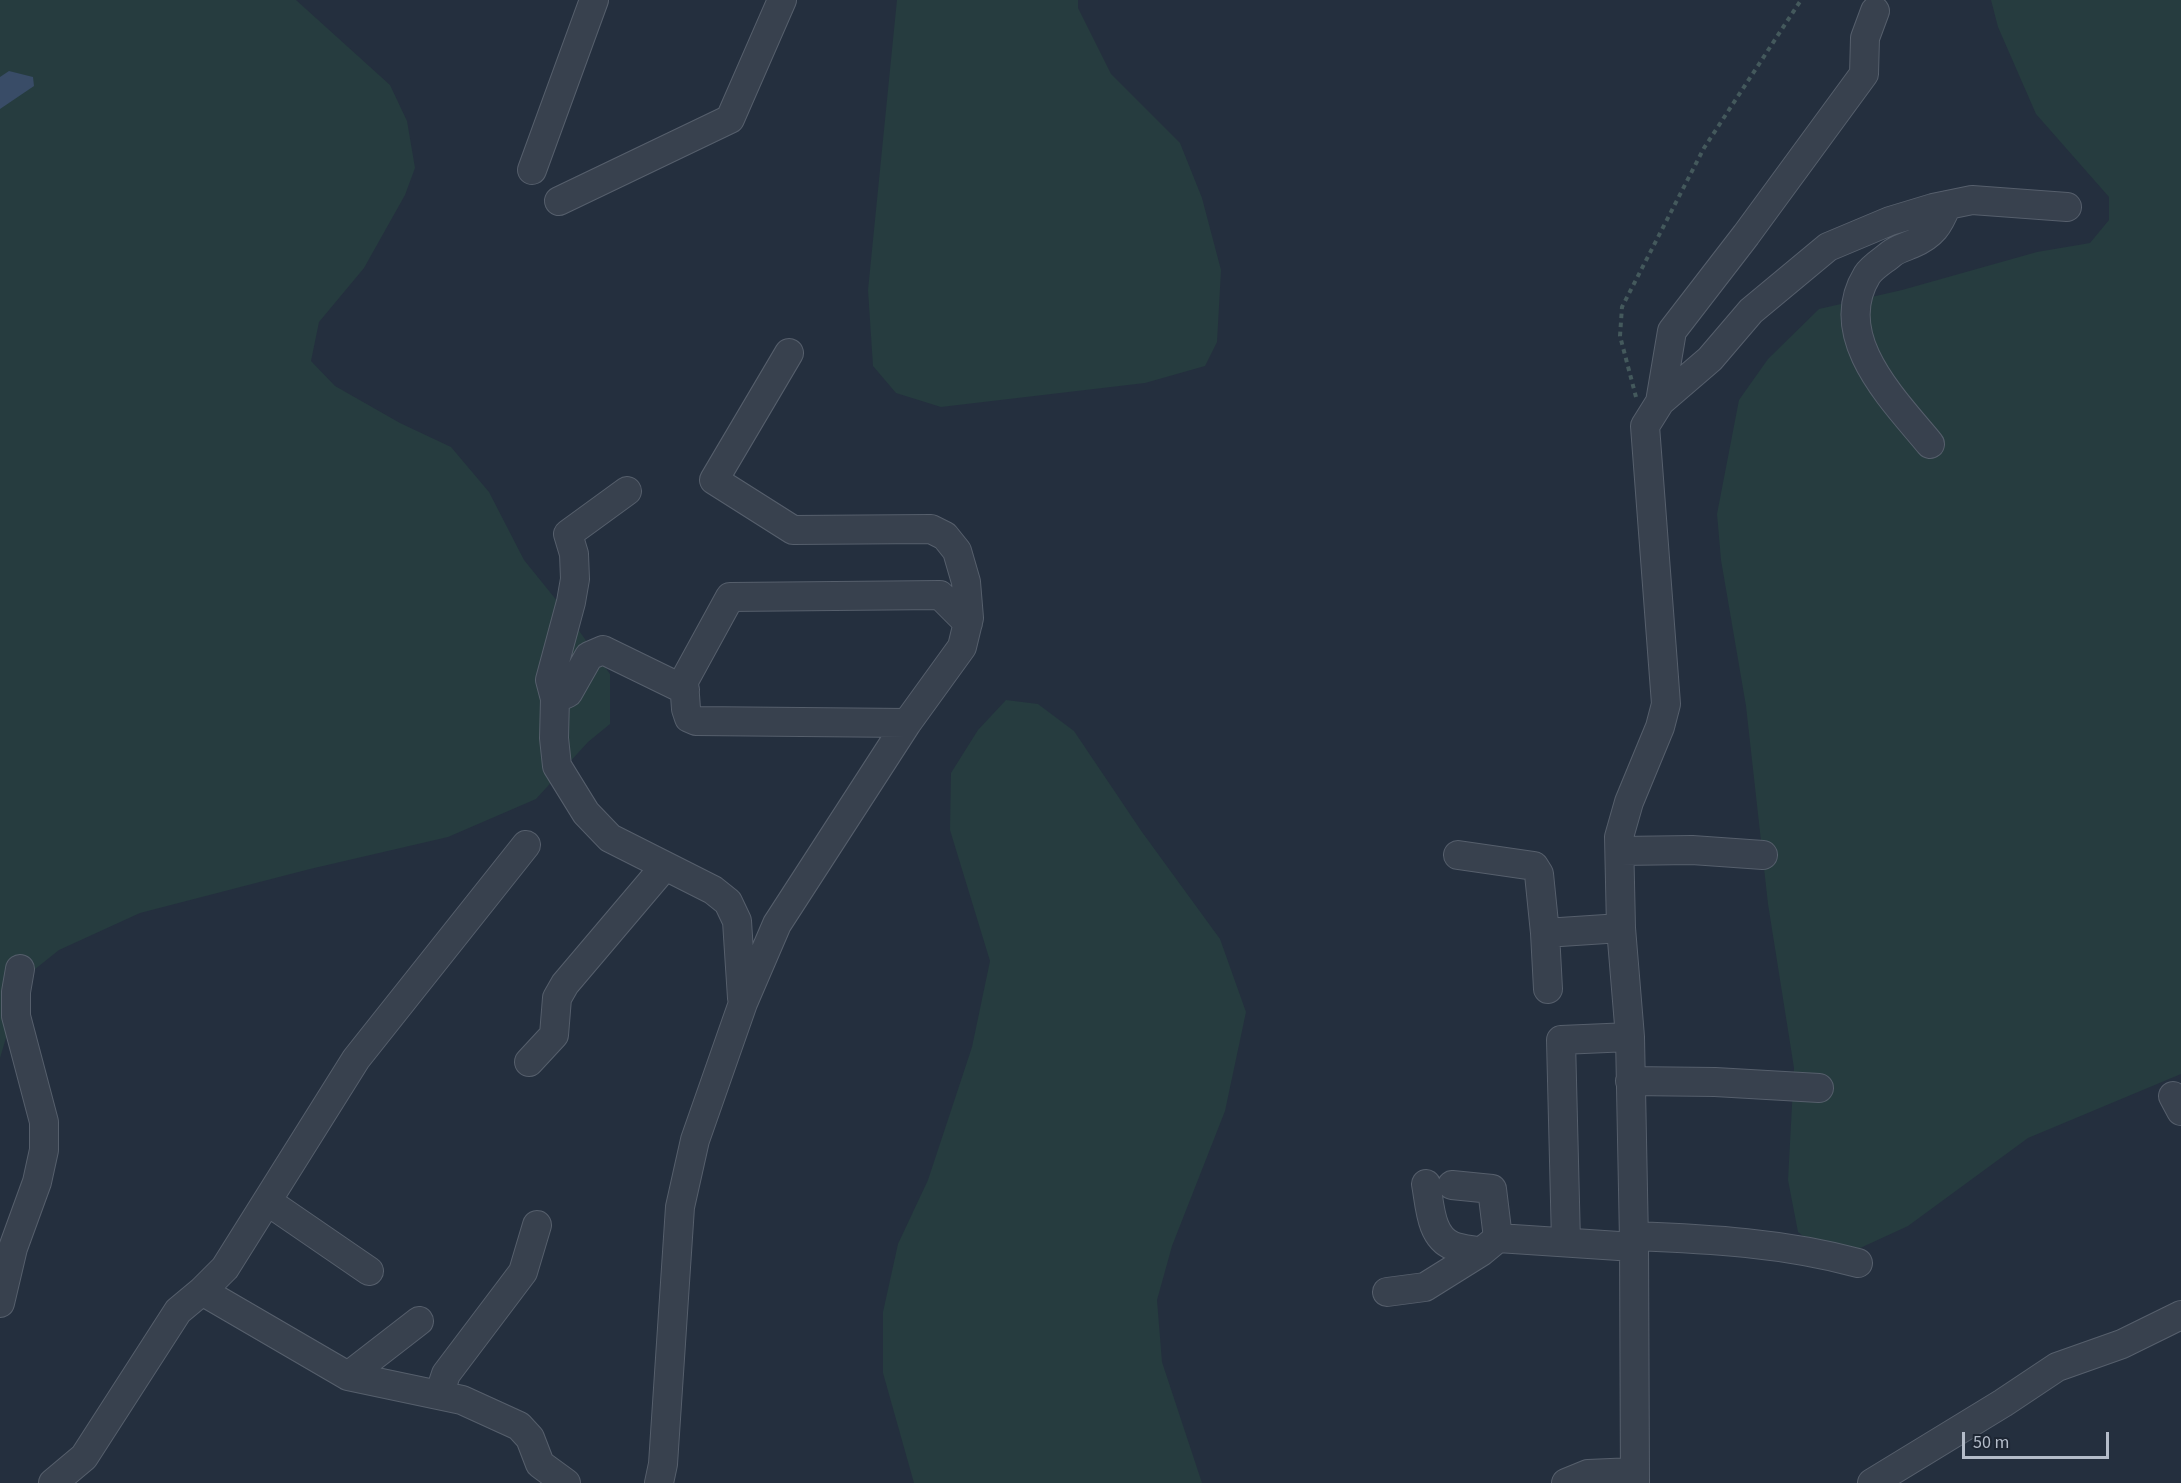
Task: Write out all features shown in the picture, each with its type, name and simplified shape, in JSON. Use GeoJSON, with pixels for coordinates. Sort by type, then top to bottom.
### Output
{"type":"FeatureCollection","features":[{"type":"Feature","properties":{"kind":"street"},"geometry":{"type":"LineString","coordinates":[[532,171],[594,0]]}},
{"type":"Feature","properties":{"kind":"street"},"geometry":{"type":"LineString","coordinates":[[559,201],[730,119],[782,0]]}},
{"type":"Feature","properties":{"kind":"street"},"geometry":{"type":"LineString","coordinates":[[1660,402],[1672,331],[1746,235],[1864,74],[1865,38],[1875,11]]}},
{"type":"Feature","properties":{"kind":"street"},"geometry":{"type":"LineString","coordinates":[[1566,1483],[1588,1474],[1635,1478],[1630,1037],[1622,928],[1619,837],[1629,802],[1660,727],[1666,704],[1645,426],[1660,402],[1710,359],[1751,311],[1828,247],[1890,220],[1972,200],[2067,207]]}},
{"type":"Feature","properties":{"kind":"street"},"geometry":{"type":"LineString","coordinates":[[1930,444],[1883,387],[1868,360],[1858,338],[1856,310],[1868,273],[1894,252],[1921,240],[1938,227],[1947,205]]}},
{"type":"Feature","properties":{"kind":"street"},"geometry":{"type":"LineString","coordinates":[[658,1483],[663,1464],[681,1207],[695,1140],[743,1003],[777,924],[907,723],[962,647],[968,621],[966,582],[957,551],[945,536],[931,530],[793,530],[714,480],[789,353]]}},
{"type":"Feature","properties":{"kind":"street"},"geometry":{"type":"LineString","coordinates":[[627,491],[568,534],[574,554],[575,579],[550,680],[555,699],[554,738],[557,766],[586,813],[610,838],[713,890],[728,902],[737,921],[743,1003]]}},
{"type":"Feature","properties":{"kind":"street"},"geometry":{"type":"LineString","coordinates":[[907,723],[696,721],[689,718],[686,709],[684,681],[730,597],[940,595],[968,621]]}},
{"type":"Feature","properties":{"kind":"street"},"geometry":{"type":"LineString","coordinates":[[555,699],[568,693],[589,656],[603,650],[685,690]]}},
{"type":"Feature","properties":{"kind":"street"},"geometry":{"type":"LineString","coordinates":[[53,1483],[84,1457],[178,1311],[225,1268],[356,1059],[526,845]]}},
{"type":"Feature","properties":{"kind":"street"},"geometry":{"type":"LineString","coordinates":[[1620,851],[1692,850],[1763,855]]}},
{"type":"Feature","properties":{"kind":"street"},"geometry":{"type":"LineString","coordinates":[[1458,855],[1534,866],[1539,874],[1548,989]]}},
{"type":"Feature","properties":{"kind":"street"},"geometry":{"type":"LineString","coordinates":[[530,1062],[554,1035],[557,998],[565,984],[665,866]]}},
{"type":"Feature","properties":{"kind":"street"},"geometry":{"type":"LineString","coordinates":[[1545,933],[1622,928]]}},
{"type":"Feature","properties":{"kind":"street"},"geometry":{"type":"LineString","coordinates":[[0,1303],[13,1248],[37,1182],[44,1150],[44,1122],[16,1016],[16,992],[20,969]]}},
{"type":"Feature","properties":{"kind":"street"},"geometry":{"type":"LineString","coordinates":[[1566,1242],[1561,1040],[1630,1037]]}},
{"type":"Feature","properties":{"kind":"street"},"geometry":{"type":"LineString","coordinates":[[1630,1080],[1819,1088]]}},
{"type":"Feature","properties":{"kind":"street"},"geometry":{"type":"LineString","coordinates":[[1490,1245],[1492,1189],[1439,1185],[1432,1218],[1439,1235],[1452,1246],[1724,1239],[1827,1254],[1858,1263]]}},
{"type":"Feature","properties":{"kind":"street"},"geometry":{"type":"LineString","coordinates":[[267,1201],[369,1271]]}},
{"type":"Feature","properties":{"kind":"street"},"geometry":{"type":"LineString","coordinates":[[438,1395],[446,1374],[523,1272],[537,1225]]}},
{"type":"Feature","properties":{"kind":"street"},"geometry":{"type":"LineString","coordinates":[[1387,1292],[1425,1287],[1490,1245]]}},
{"type":"Feature","properties":{"kind":"street"},"geometry":{"type":"LineString","coordinates":[[202,1291],[348,1376],[462,1400],[519,1426],[530,1438],[540,1464],[566,1483]]}},
{"type":"Feature","properties":{"kind":"street"},"geometry":{"type":"LineString","coordinates":[[1872,1483],[2003,1403],[2057,1367],[2122,1344],[2181,1317]]}},
{"type":"Feature","properties":{"kind":"street"},"geometry":{"type":"LineString","coordinates":[[348,1376],[419,1321]]}},
{"type":"Feature","properties":{"kind":"path"},"geometry":{"type":"LineString","coordinates":[[1645,426],[1620,336],[1622,307],[1704,148],[1801,0]]}},
{"type":"Feature","properties":{"kind":"green space"},"geometry":{"type":"Polygon","coordinates":[[[0,0],[296,0],[390,85],[407,121],[415,168],[405,195],[364,268],[319,322],[311,361],[335,386],[400,423],[451,447],[489,492],[524,560],[562,607],[610,674],[610,724],[588,742],[536,799],[448,837],[310,869],[140,913],[59,950],[34,970],[14,1011],[0,1058],[0,0]]]}},
{"type":"Feature","properties":{"kind":"green space"},"geometry":{"type":"Polygon","coordinates":[[[897,0],[1078,0],[1078,8],[1111,74],[1180,143],[1202,198],[1221,270],[1217,342],[1205,366],[1145,383],[941,407],[896,393],[873,366],[868,290],[897,0]]]}},
{"type":"Feature","properties":{"kind":"green space"},"geometry":{"type":"Polygon","coordinates":[[[1991,0],[2181,0],[2181,1074],[2028,1138],[1908,1226],[1845,1255],[1821,1250],[1798,1232],[1788,1180],[1794,1068],[1768,904],[1746,706],[1721,560],[1717,514],[1739,400],[1768,359],[1819,309],[1902,290],[2037,252],[2090,243],[2109,220],[2109,197],[2036,114],[1998,27],[1991,0]]]}},
{"type":"Feature","properties":{"kind":"green space"},"geometry":{"type":"Polygon","coordinates":[[[1006,700],[1038,704],[1074,731],[1142,832],[1220,939],[1246,1012],[1225,1111],[1172,1246],[1157,1300],[1162,1362],[1202,1483],[914,1483],[883,1373],[883,1312],[898,1244],[928,1180],[972,1047],[990,961],[950,830],[951,773],[978,730],[1006,700]]]}},
{"type":"Feature","properties":{"kind":"water"},"geometry":{"type":"Polygon","coordinates":[[[9,71],[33,77],[34,86],[0,109],[0,77],[9,71]]]}}]}
